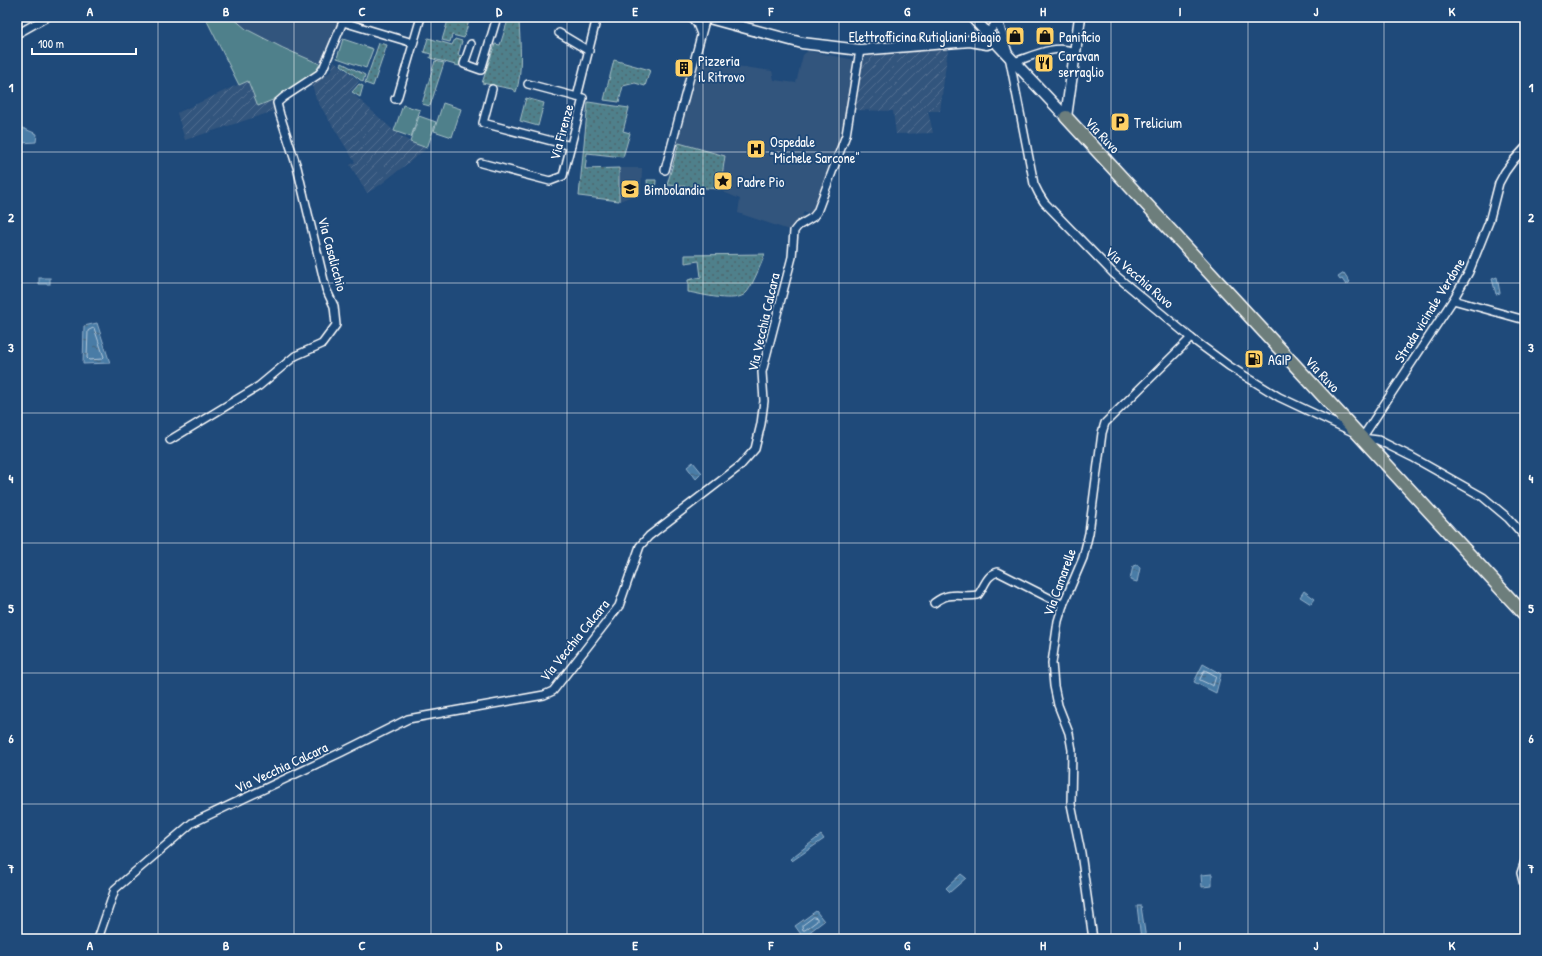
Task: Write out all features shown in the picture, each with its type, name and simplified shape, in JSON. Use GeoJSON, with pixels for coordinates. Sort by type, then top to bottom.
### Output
{"type":"FeatureCollection","features":[{"type":"Feature","properties":{"kind":"main road"},"geometry":{"type":"LineString","coordinates":[[706,17],[802,43],[860,50],[970,41],[987,44],[994,41]]}},
{"type":"Feature","properties":{"kind":"main road"},"geometry":{"type":"LineString","coordinates":[[972,17],[1066,117]]}},
{"type":"Feature","properties":{"kind":"main road"},"geometry":{"type":"LineString","coordinates":[[1066,117],[1080,17]]}},
{"type":"Feature","properties":{"kind":"main road"},"geometry":{"type":"LineString","coordinates":[[970,41],[978,36],[979,25]]}},
{"type":"Feature","properties":{"kind":"main road","name":"Via Ruvo"},"geometry":{"type":"LineString","coordinates":[[1066,117],[1525,615]]}},
{"type":"Feature","properties":{"kind":"street"},"geometry":{"type":"LineString","coordinates":[[17,34],[36,20],[47,17]]}},
{"type":"Feature","properties":{"kind":"street"},"geometry":{"type":"LineString","coordinates":[[396,99],[421,17]]}},
{"type":"Feature","properties":{"kind":"street"},"geometry":{"type":"LineString","coordinates":[[471,44],[464,64],[481,70],[497,17]]}},
{"type":"Feature","properties":{"kind":"street","name":"Via Firenze"},"geometry":{"type":"LineString","coordinates":[[481,163],[550,180],[563,176],[583,98],[577,97],[597,17]]}},
{"type":"Feature","properties":{"kind":"street"},"geometry":{"type":"LineString","coordinates":[[691,17],[698,24],[701,34]]}},
{"type":"Feature","properties":{"kind":"street"},"geometry":{"type":"LineString","coordinates":[[665,170],[706,17]]}},
{"type":"Feature","properties":{"kind":"street"},"geometry":{"type":"LineString","coordinates":[[987,33],[994,26],[997,17]]}},
{"type":"Feature","properties":{"kind":"street","name":"Via Vecchia Ruvo"},"geometry":{"type":"LineString","coordinates":[[997,17],[1012,59],[1034,184],[1044,202],[1114,274],[1191,338],[1229,366],[1279,397],[1360,437],[1378,440],[1412,457],[1483,497],[1508,518],[1525,537]]}},
{"type":"Feature","properties":{"kind":"street"},"geometry":{"type":"LineString","coordinates":[[344,19],[413,43]]}},
{"type":"Feature","properties":{"kind":"street","name":"Via Casalicchio"},"geometry":{"type":"LineString","coordinates":[[170,440],[259,386],[295,356],[322,344],[336,325],[334,306],[326,288],[297,167],[277,103],[319,74],[323,69],[344,19]]}},
{"type":"Feature","properties":{"kind":"street"},"geometry":{"type":"LineString","coordinates":[[994,41],[1001,30]]}},
{"type":"Feature","properties":{"kind":"street"},"geometry":{"type":"LineString","coordinates":[[558,33],[589,51]]}},
{"type":"Feature","properties":{"kind":"street"},"geometry":{"type":"LineString","coordinates":[[1012,59],[1058,49],[1066,49],[1074,52]]}},
{"type":"Feature","properties":{"kind":"street","name":"Via Vecchia Calcara"},"geometry":{"type":"LineString","coordinates":[[98,939],[115,889],[192,823],[408,720],[544,695],[553,692],[619,606],[640,546],[649,536],[740,466],[755,449],[761,424],[764,401],[762,372],[792,257],[794,231],[798,226],[813,217],[817,212],[835,166],[846,134],[860,50]]}},
{"type":"Feature","properties":{"kind":"street"},"geometry":{"type":"LineString","coordinates":[[528,84],[577,97]]}},
{"type":"Feature","properties":{"kind":"street"},"geometry":{"type":"LineString","coordinates":[[492,88],[483,123],[571,146]]}},
{"type":"Feature","properties":{"kind":"street","name":"Strada vicinale Verdone"},"geometry":{"type":"LineString","coordinates":[[1360,437],[1453,300],[1475,260],[1505,172],[1525,148]]}},
{"type":"Feature","properties":{"kind":"street"},"geometry":{"type":"LineString","coordinates":[[1453,300],[1525,320]]}},
{"type":"Feature","properties":{"kind":"street","name":"Via Camarelle"},"geometry":{"type":"LineString","coordinates":[[1093,939],[1081,853],[1072,804],[1072,750],[1070,733],[1058,705],[1054,686],[1052,663],[1058,621],[1063,605],[1083,558],[1089,533],[1102,433],[1105,422],[1191,338]]}},
{"type":"Feature","properties":{"kind":"street"},"geometry":{"type":"LineString","coordinates":[[934,603],[941,597],[950,595],[978,595],[992,573],[998,572],[1063,605]]}},
{"type":"Feature","properties":{"kind":"street"},"geometry":{"type":"LineString","coordinates":[[1525,861],[1521,873],[1525,889]]}},
{"type":"Feature","properties":{"kind":"shaded area"},"geometry":{"type":"Polygon","coordinates":[[[232,17],[340,17],[320,64],[283,48],[246,29],[232,17]]]}},
{"type":"Feature","properties":{"kind":"shaded area"},"geometry":{"type":"Polygon","coordinates":[[[948,48],[940,111],[928,111],[933,133],[896,134],[893,111],[854,110],[862,55],[948,48]]]}},
{"type":"Feature","properties":{"kind":"shaded area","name":"Ospedale \"Michele Sarcone\""},"geometry":{"type":"Polygon","coordinates":[[[808,51],[855,60],[843,133],[815,211],[810,213],[804,212],[802,215],[805,217],[796,222],[789,230],[738,213],[740,199],[719,190],[666,187],[699,61],[772,71],[774,80],[796,83],[803,55],[808,51]]]}},
{"type":"Feature","properties":{"kind":"shaded area"},"geometry":{"type":"Polygon","coordinates":[[[334,61],[359,81],[351,92],[394,131],[410,142],[427,148],[380,185],[367,193],[350,165],[355,162],[316,99],[312,84],[329,73],[332,69],[334,61]]]}},
{"type":"Feature","properties":{"kind":"shaded area"},"geometry":{"type":"Polygon","coordinates":[[[248,80],[275,99],[277,103],[272,105],[274,111],[185,140],[177,113],[248,80]]]}},
{"type":"Feature","properties":{"kind":"shaded area","name":"Bimbolandia"},"geometry":{"type":"Polygon","coordinates":[[[619,168],[642,168],[641,193],[619,201],[619,168]]]}},
{"type":"Feature","properties":{"kind":"green space"},"geometry":{"type":"Polygon","coordinates":[[[205,17],[232,17],[246,29],[283,48],[320,64],[310,81],[277,103],[275,99],[258,106],[248,81],[239,85],[205,17]]]}},
{"type":"Feature","properties":{"kind":"green space"},"geometry":{"type":"Polygon","coordinates":[[[449,17],[470,17],[464,38],[452,35],[450,42],[442,40],[449,17]]]}},
{"type":"Feature","properties":{"kind":"green space"},"geometry":{"type":"Polygon","coordinates":[[[509,17],[520,17],[520,76],[516,92],[512,89],[482,83],[495,44],[500,45],[509,17]]]}},
{"type":"Feature","properties":{"kind":"green space"},"geometry":{"type":"Polygon","coordinates":[[[428,38],[452,45],[455,39],[462,41],[458,55],[462,56],[459,66],[430,58],[431,54],[424,52],[428,38]]]}},
{"type":"Feature","properties":{"kind":"green space"},"geometry":{"type":"Polygon","coordinates":[[[343,39],[373,49],[366,68],[337,58],[343,39]]]}},
{"type":"Feature","properties":{"kind":"green space"},"geometry":{"type":"Polygon","coordinates":[[[379,43],[387,45],[373,86],[365,83],[379,43]]]}},
{"type":"Feature","properties":{"kind":"green space"},"geometry":{"type":"Polygon","coordinates":[[[614,60],[650,70],[645,86],[635,83],[623,86],[619,102],[604,100],[614,60]]]}},
{"type":"Feature","properties":{"kind":"green space"},"geometry":{"type":"Polygon","coordinates":[[[435,61],[444,63],[430,106],[422,104],[435,61]]]}},
{"type":"Feature","properties":{"kind":"green space"},"geometry":{"type":"Polygon","coordinates":[[[342,63],[365,75],[363,82],[341,65],[342,63]]]}},
{"type":"Feature","properties":{"kind":"green space"},"geometry":{"type":"Polygon","coordinates":[[[359,84],[363,86],[360,97],[352,92],[359,84]]]}},
{"type":"Feature","properties":{"kind":"green space"},"geometry":{"type":"Polygon","coordinates":[[[526,98],[544,103],[538,126],[520,121],[526,98]]]}},
{"type":"Feature","properties":{"kind":"green space"},"geometry":{"type":"Polygon","coordinates":[[[588,102],[629,108],[623,131],[630,133],[623,157],[587,153],[585,169],[619,168],[619,201],[579,196],[588,102]]]}},
{"type":"Feature","properties":{"kind":"green space"},"geometry":{"type":"Polygon","coordinates":[[[443,103],[461,109],[452,137],[434,131],[443,103]]]}},
{"type":"Feature","properties":{"kind":"green space"},"geometry":{"type":"Polygon","coordinates":[[[403,105],[420,110],[411,137],[394,131],[403,105]]]}},
{"type":"Feature","properties":{"kind":"green space"},"geometry":{"type":"Polygon","coordinates":[[[419,116],[436,122],[427,148],[410,142],[419,116]]]}},
{"type":"Feature","properties":{"kind":"green space"},"geometry":{"type":"Polygon","coordinates":[[[679,143],[725,156],[720,189],[667,185],[679,143]]]}},
{"type":"Feature","properties":{"kind":"green space"},"geometry":{"type":"Polygon","coordinates":[[[647,180],[656,180],[655,193],[648,192],[647,180]]]}},
{"type":"Feature","properties":{"kind":"green space"},"geometry":{"type":"Polygon","coordinates":[[[765,254],[751,286],[746,293],[741,296],[727,298],[688,292],[688,280],[701,277],[699,261],[685,263],[685,255],[765,254]]]}},
{"type":"Feature","properties":{"kind":"water"},"geometry":{"type":"Polygon","coordinates":[[[20,127],[37,134],[36,142],[21,143],[20,127]]]}},
{"type":"Feature","properties":{"kind":"water"},"geometry":{"type":"Polygon","coordinates":[[[1344,273],[1350,282],[1346,285],[1342,279],[1340,280],[1338,277],[1344,273]]]}},
{"type":"Feature","properties":{"kind":"water"},"geometry":{"type":"Polygon","coordinates":[[[1497,277],[1500,293],[1496,294],[1492,279],[1497,277]]]}},
{"type":"Feature","properties":{"kind":"water"},"geometry":{"type":"Polygon","coordinates":[[[39,278],[50,278],[50,284],[39,284],[39,278]]]}},
{"type":"Feature","properties":{"kind":"water"},"geometry":{"type":"Polygon","coordinates":[[[97,323],[110,363],[83,364],[84,326],[97,323]]]}},
{"type":"Feature","properties":{"kind":"water"},"geometry":{"type":"Polygon","coordinates":[[[693,462],[702,473],[696,479],[687,467],[693,462]]]}},
{"type":"Feature","properties":{"kind":"water"},"geometry":{"type":"Polygon","coordinates":[[[1136,565],[1140,568],[1137,582],[1130,580],[1133,566],[1136,565]]]}},
{"type":"Feature","properties":{"kind":"water"},"geometry":{"type":"Polygon","coordinates":[[[1304,591],[1315,599],[1311,604],[1300,597],[1304,591]]]}},
{"type":"Feature","properties":{"kind":"water"},"geometry":{"type":"Polygon","coordinates":[[[1203,664],[1221,674],[1216,693],[1194,682],[1203,664]]]}},
{"type":"Feature","properties":{"kind":"water"},"geometry":{"type":"Polygon","coordinates":[[[821,835],[824,839],[792,861],[790,859],[821,835]]]}},
{"type":"Feature","properties":{"kind":"water"},"geometry":{"type":"Polygon","coordinates":[[[961,874],[966,878],[950,892],[946,888],[961,874]]]}},
{"type":"Feature","properties":{"kind":"water"},"geometry":{"type":"Polygon","coordinates":[[[1212,874],[1212,886],[1202,887],[1201,875],[1212,874]]]}},
{"type":"Feature","properties":{"kind":"water"},"geometry":{"type":"Polygon","coordinates":[[[1137,906],[1141,906],[1146,939],[1141,939],[1137,906]]]}},
{"type":"Feature","properties":{"kind":"water"},"geometry":{"type":"Polygon","coordinates":[[[816,911],[824,921],[803,937],[795,926],[816,911]]]}},
{"type":"Feature","properties":{"kind":"place","name":"Elettrofficina Rutigliani Biagio"},"geometry":{"type":"Point","coordinates":[1015,36]}},
{"type":"Feature","properties":{"kind":"place","name":"Panificio"},"geometry":{"type":"Point","coordinates":[1045,36]}},
{"type":"Feature","properties":{"kind":"place","name":"Caravan serraglio"},"geometry":{"type":"Point","coordinates":[1044,63]}},
{"type":"Feature","properties":{"kind":"place","name":"Pizzeria il Ritrovo"},"geometry":{"type":"Point","coordinates":[684,68]}},
{"type":"Feature","properties":{"kind":"place","name":"Trelicium"},"geometry":{"type":"Point","coordinates":[1120,122]}},
{"type":"Feature","properties":{"kind":"place","name":"Ospedale \"Michele Sarcone\""},"geometry":{"type":"Point","coordinates":[756,149]}},
{"type":"Feature","properties":{"kind":"place","name":"Padre Pio"},"geometry":{"type":"Point","coordinates":[723,181]}},
{"type":"Feature","properties":{"kind":"place","name":"Bimbolandia"},"geometry":{"type":"Point","coordinates":[630,189]}},
{"type":"Feature","properties":{"kind":"place","name":"AGIP"},"geometry":{"type":"Point","coordinates":[1254,359]}}]}
